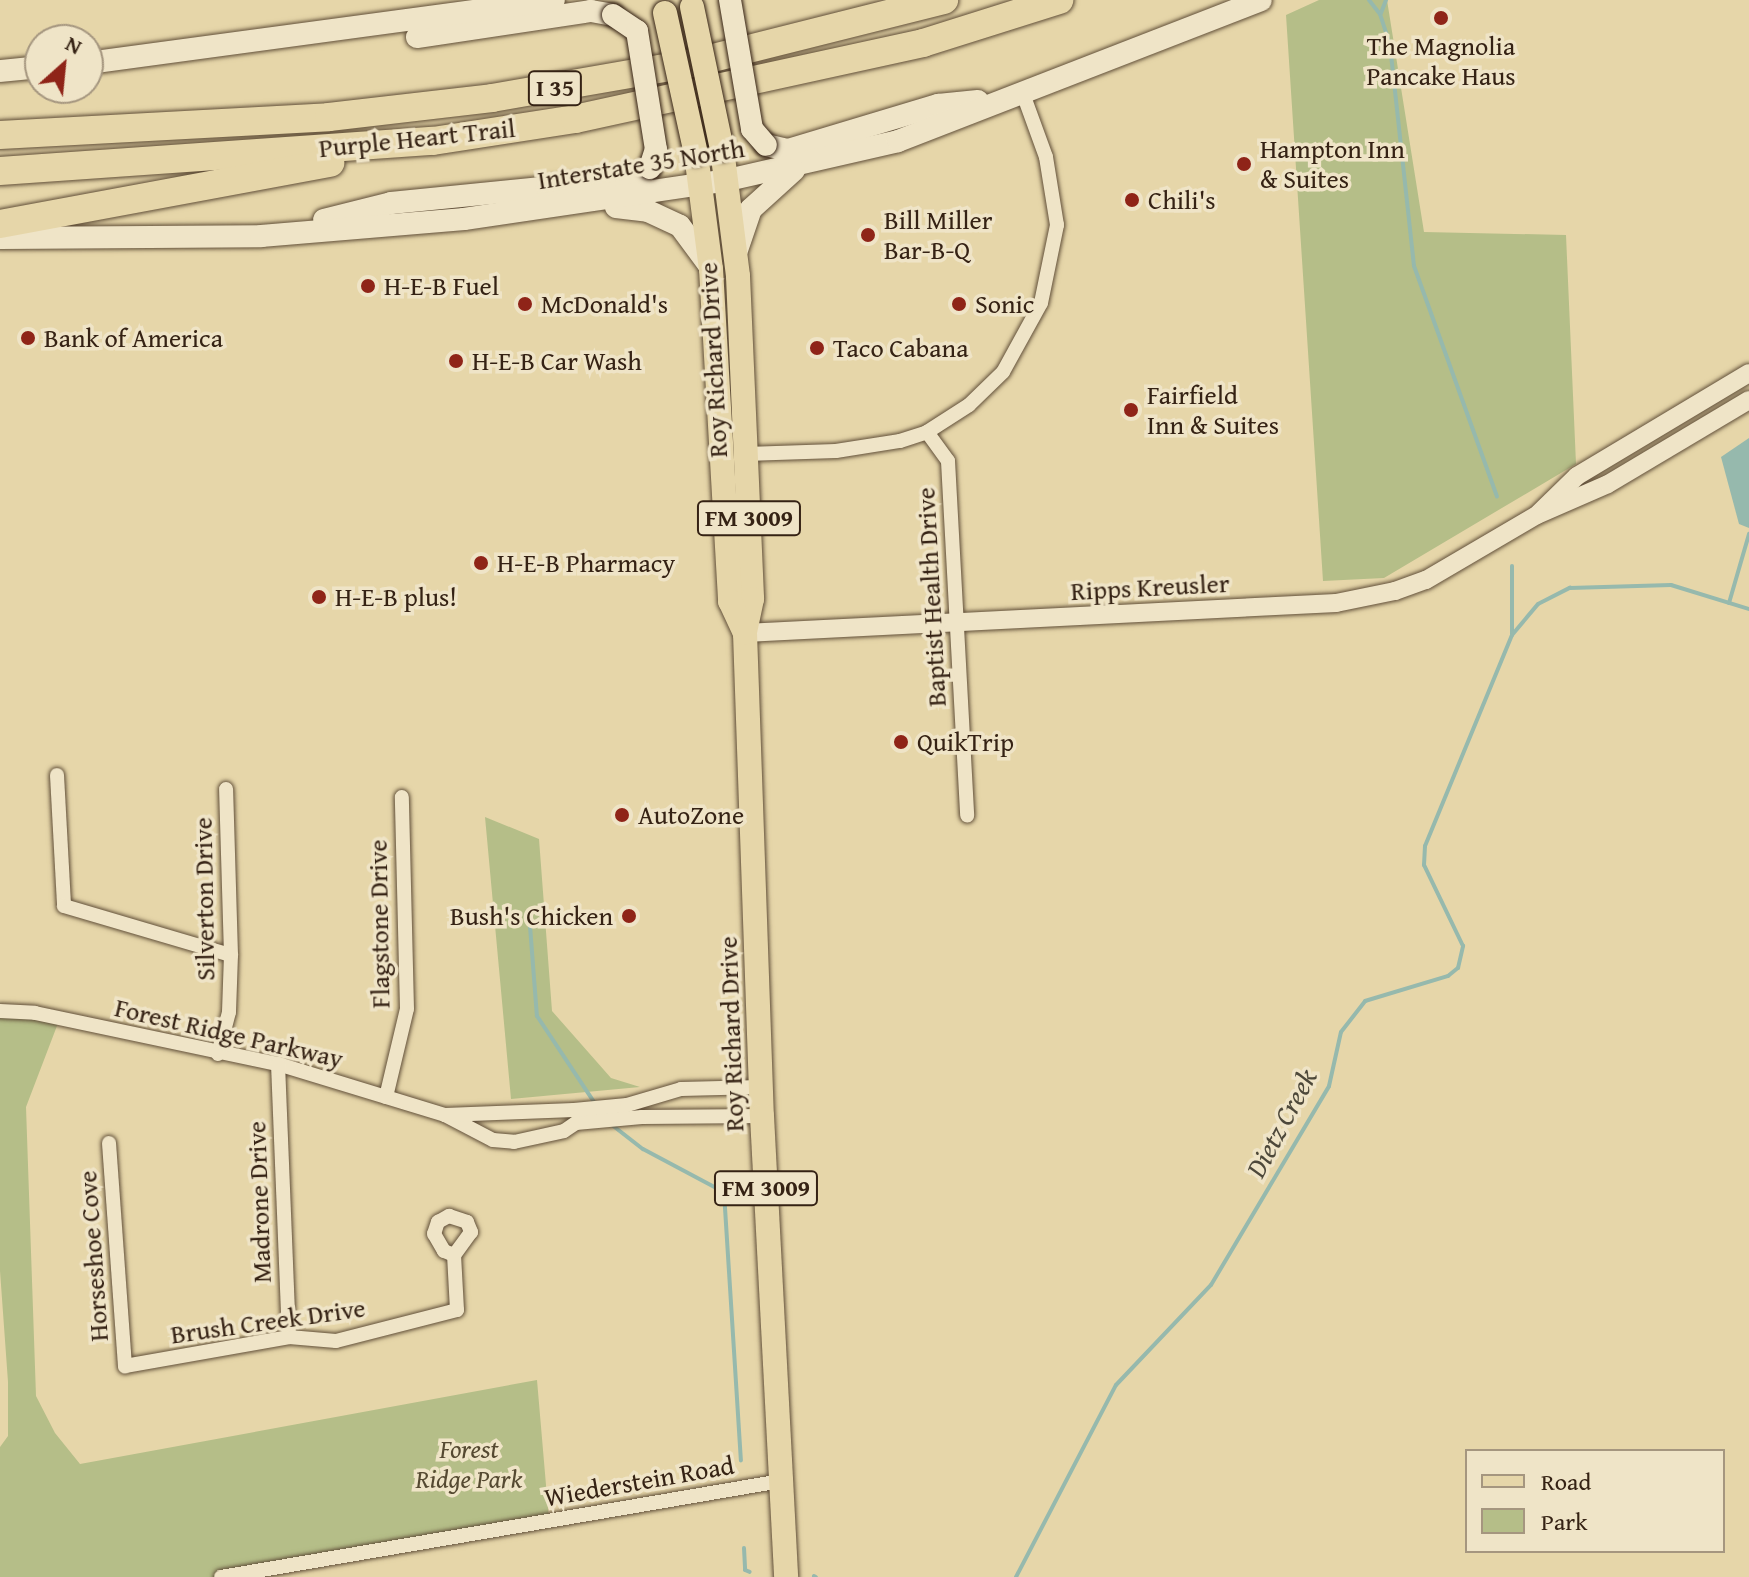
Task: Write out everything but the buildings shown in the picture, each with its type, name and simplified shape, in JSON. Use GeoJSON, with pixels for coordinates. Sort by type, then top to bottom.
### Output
{"type":"FeatureCollection","features":[{"type":"Feature","properties":{"kind":"highway","name":"Purple Heart Trail"},"geometry":{"type":"LineString","coordinates":[[0,135],[329,117],[492,98],[693,63],[944,0]]}},
{"type":"Feature","properties":{"kind":"highway","name":"Purple Heart Trail"},"geometry":{"type":"LineString","coordinates":[[0,171],[433,141],[620,111],[772,80],[923,43],[1059,0]]}},
{"type":"Feature","properties":{"kind":"highway"},"geometry":{"type":"LineString","coordinates":[[0,115],[158,125]]}},
{"type":"Feature","properties":{"kind":"highway"},"geometry":{"type":"LineString","coordinates":[[0,224],[433,141]]}},
{"type":"Feature","properties":{"kind":"main road"},"geometry":{"type":"LineString","coordinates":[[104,61],[324,35],[554,0]]}},
{"type":"Feature","properties":{"kind":"main road"},"geometry":{"type":"LineString","coordinates":[[730,0],[752,129],[766,145],[788,150],[938,105],[1013,95]]}},
{"type":"Feature","properties":{"kind":"main road","name":"Interstate 35 North"},"geometry":{"type":"LineString","coordinates":[[0,238],[261,236],[591,203],[702,185],[898,141],[1261,0]]}},
{"type":"Feature","properties":{"kind":"main road","name":"FM 3009"},"geometry":{"type":"LineString","coordinates":[[691,4],[728,180]]}},
{"type":"Feature","properties":{"kind":"main road","name":"FM 3009"},"geometry":{"type":"LineString","coordinates":[[664,6],[702,185]]}},
{"type":"Feature","properties":{"kind":"main road"},"geometry":{"type":"LineString","coordinates":[[261,236],[391,203],[632,179],[650,168],[656,149],[637,31],[613,15],[591,11],[403,39],[324,35]]}},
{"type":"Feature","properties":{"kind":"main road"},"geometry":{"type":"LineString","coordinates":[[0,71],[24,69]]}},
{"type":"Feature","properties":{"kind":"main road"},"geometry":{"type":"LineString","coordinates":[[736,254],[745,221],[759,197],[802,165]]}},
{"type":"Feature","properties":{"kind":"main road","name":"Roy Richard Drive"},"geometry":{"type":"LineString","coordinates":[[728,180],[736,254],[746,454],[752,599],[745,633],[762,1116],[786,1577]]}},
{"type":"Feature","properties":{"kind":"main road","name":"Roy Richard Drive"},"geometry":{"type":"LineString","coordinates":[[702,185],[711,269],[729,586],[745,633]]}},
{"type":"Feature","properties":{"kind":"main road"},"geometry":{"type":"LineString","coordinates":[[591,203],[665,217],[696,241],[711,269]]}},
{"type":"Feature","properties":{"kind":"street"},"geometry":{"type":"LineString","coordinates":[[746,454],[864,448],[927,432],[969,405],[1003,372],[1021,347],[1049,279],[1056,206],[1046,157],[1013,95]]}},
{"type":"Feature","properties":{"kind":"street","name":"Ripps Kreusler"},"geometry":{"type":"LineString","coordinates":[[1537,515],[1577,476],[1749,373]]}},
{"type":"Feature","properties":{"kind":"street","name":"Ripps Kreusler"},"geometry":{"type":"LineString","coordinates":[[745,633],[1365,598],[1426,580],[1537,515],[1608,484],[1749,400]]}},
{"type":"Feature","properties":{"kind":"street","name":"Baptist Health Drive"},"geometry":{"type":"LineString","coordinates":[[927,432],[948,461],[967,815]]}},
{"type":"Feature","properties":{"kind":"street"},"geometry":{"type":"LineString","coordinates":[[57,775],[64,906],[231,955]]}},
{"type":"Feature","properties":{"kind":"street","name":"Silverton Drive"},"geometry":{"type":"LineString","coordinates":[[218,1054],[229,1012],[231,955],[226,789]]}},
{"type":"Feature","properties":{"kind":"street","name":"Flagstone Drive"},"geometry":{"type":"LineString","coordinates":[[386,1097],[407,1009],[402,797]]}},
{"type":"Feature","properties":{"kind":"street","name":"Forest Ridge Parkway"},"geometry":{"type":"LineString","coordinates":[[0,1011],[35,1013],[218,1054],[278,1064],[445,1115],[493,1140],[514,1142],[564,1131],[575,1116],[681,1089],[761,1087]]}},
{"type":"Feature","properties":{"kind":"street","name":"Madrone Drive"},"geometry":{"type":"LineString","coordinates":[[278,1064],[289,1337]]}},
{"type":"Feature","properties":{"kind":"street","name":"Forest Ridge Parkway"},"geometry":{"type":"LineString","coordinates":[[445,1115],[762,1116]]}},
{"type":"Feature","properties":{"kind":"street","name":"Horseshoe Cove"},"geometry":{"type":"LineString","coordinates":[[109,1143],[125,1366]]}},
{"type":"Feature","properties":{"kind":"street","name":"Brush Creek Drive"},"geometry":{"type":"LineString","coordinates":[[125,1366],[289,1337],[336,1341],[457,1310],[454,1255]]}},
{"type":"Feature","properties":{"kind":"street","name":"Wiederstein Road"},"geometry":{"type":"LineString","coordinates":[[221,1577],[781,1481]]}},
{"type":"Feature","properties":{"kind":"green space"},"geometry":{"type":"Polygon","coordinates":[[[1319,0],[1387,0],[1424,232],[1566,235],[1576,464],[1384,578],[1323,581],[1286,15],[1319,0]]]}},
{"type":"Feature","properties":{"kind":"green space"},"geometry":{"type":"Polygon","coordinates":[[[485,817],[539,839],[552,1011],[611,1078],[640,1087],[511,1099],[485,817]]]}},
{"type":"Feature","properties":{"kind":"green space","name":"Forest Ridge Park"},"geometry":{"type":"Polygon","coordinates":[[[0,1011],[60,1018],[26,1107],[36,1396],[55,1433],[80,1464],[537,1380],[549,1520],[221,1577],[0,1577],[0,1447],[8,1436],[8,1382],[0,1271],[0,1011]]]}},
{"type":"Feature","properties":{"kind":"water"},"geometry":{"type":"Polygon","coordinates":[[[1749,438],[1749,528],[1739,524],[1721,457],[1749,438]]]}},
{"type":"Feature","properties":{"kind":"waterway"},"geometry":{"type":"LineString","coordinates":[[1369,0],[1380,14],[1390,45],[1414,266],[1497,497]]}},
{"type":"Feature","properties":{"kind":"waterway"},"geometry":{"type":"LineString","coordinates":[[1381,13],[1386,0]]}},
{"type":"Feature","properties":{"kind":"waterway"},"geometry":{"type":"LineString","coordinates":[[1729,603],[1749,534]]}},
{"type":"Feature","properties":{"kind":"waterway"},"geometry":{"type":"LineString","coordinates":[[1512,566],[1512,635]]}},
{"type":"Feature","properties":{"kind":"waterway","name":"Dietz Creek"},"geometry":{"type":"LineString","coordinates":[[1016,1577],[1116,1385],[1211,1285],[1329,1086],[1341,1032],[1365,1001],[1448,976],[1458,968],[1463,946],[1424,865],[1425,846],[1512,635],[1538,604],[1570,588],[1671,585],[1749,609]]}},
{"type":"Feature","properties":{"kind":"waterway"},"geometry":{"type":"LineString","coordinates":[[530,926],[537,1016],[596,1105]]}},
{"type":"Feature","properties":{"kind":"waterway"},"geometry":{"type":"LineString","coordinates":[[612,1125],[643,1149],[724,1192],[741,1460]]}},
{"type":"Feature","properties":{"kind":"waterway"},"geometry":{"type":"LineString","coordinates":[[744,1548],[745,1570],[750,1572]]}},
{"type":"Feature","properties":{"kind":"place","name":"The Magnolia Pancake Haus"},"geometry":{"type":"Point","coordinates":[1441,18]}},
{"type":"Feature","properties":{"kind":"place","name":"Hampton Inn & Suites"},"geometry":{"type":"Point","coordinates":[1244,164]}},
{"type":"Feature","properties":{"kind":"place","name":"Chili's"},"geometry":{"type":"Point","coordinates":[1132,200]}},
{"type":"Feature","properties":{"kind":"place","name":"Bill Miller Bar-B-Q"},"geometry":{"type":"Point","coordinates":[868,235]}},
{"type":"Feature","properties":{"kind":"place","name":"H-E-B Fuel"},"geometry":{"type":"Point","coordinates":[368,286]}},
{"type":"Feature","properties":{"kind":"place","name":"McDonald's"},"geometry":{"type":"Point","coordinates":[525,304]}},
{"type":"Feature","properties":{"kind":"place","name":"Sonic"},"geometry":{"type":"Point","coordinates":[959,304]}},
{"type":"Feature","properties":{"kind":"place","name":"Bank of America"},"geometry":{"type":"Point","coordinates":[28,338]}},
{"type":"Feature","properties":{"kind":"place","name":"Taco Cabana"},"geometry":{"type":"Point","coordinates":[817,348]}},
{"type":"Feature","properties":{"kind":"place","name":"H-E-B Car Wash"},"geometry":{"type":"Point","coordinates":[456,361]}},
{"type":"Feature","properties":{"kind":"place","name":"Fairfield Inn & Suites"},"geometry":{"type":"Point","coordinates":[1131,410]}},
{"type":"Feature","properties":{"kind":"place","name":"H-E-B Pharmacy"},"geometry":{"type":"Point","coordinates":[481,563]}},
{"type":"Feature","properties":{"kind":"place","name":"H-E-B plus!"},"geometry":{"type":"Point","coordinates":[319,597]}},
{"type":"Feature","properties":{"kind":"place","name":"QuikTrip"},"geometry":{"type":"Point","coordinates":[901,742]}},
{"type":"Feature","properties":{"kind":"place","name":"AutoZone"},"geometry":{"type":"Point","coordinates":[622,815]}},
{"type":"Feature","properties":{"kind":"place","name":"Bush's Chicken"},"geometry":{"type":"Point","coordinates":[629,916]}}]}
